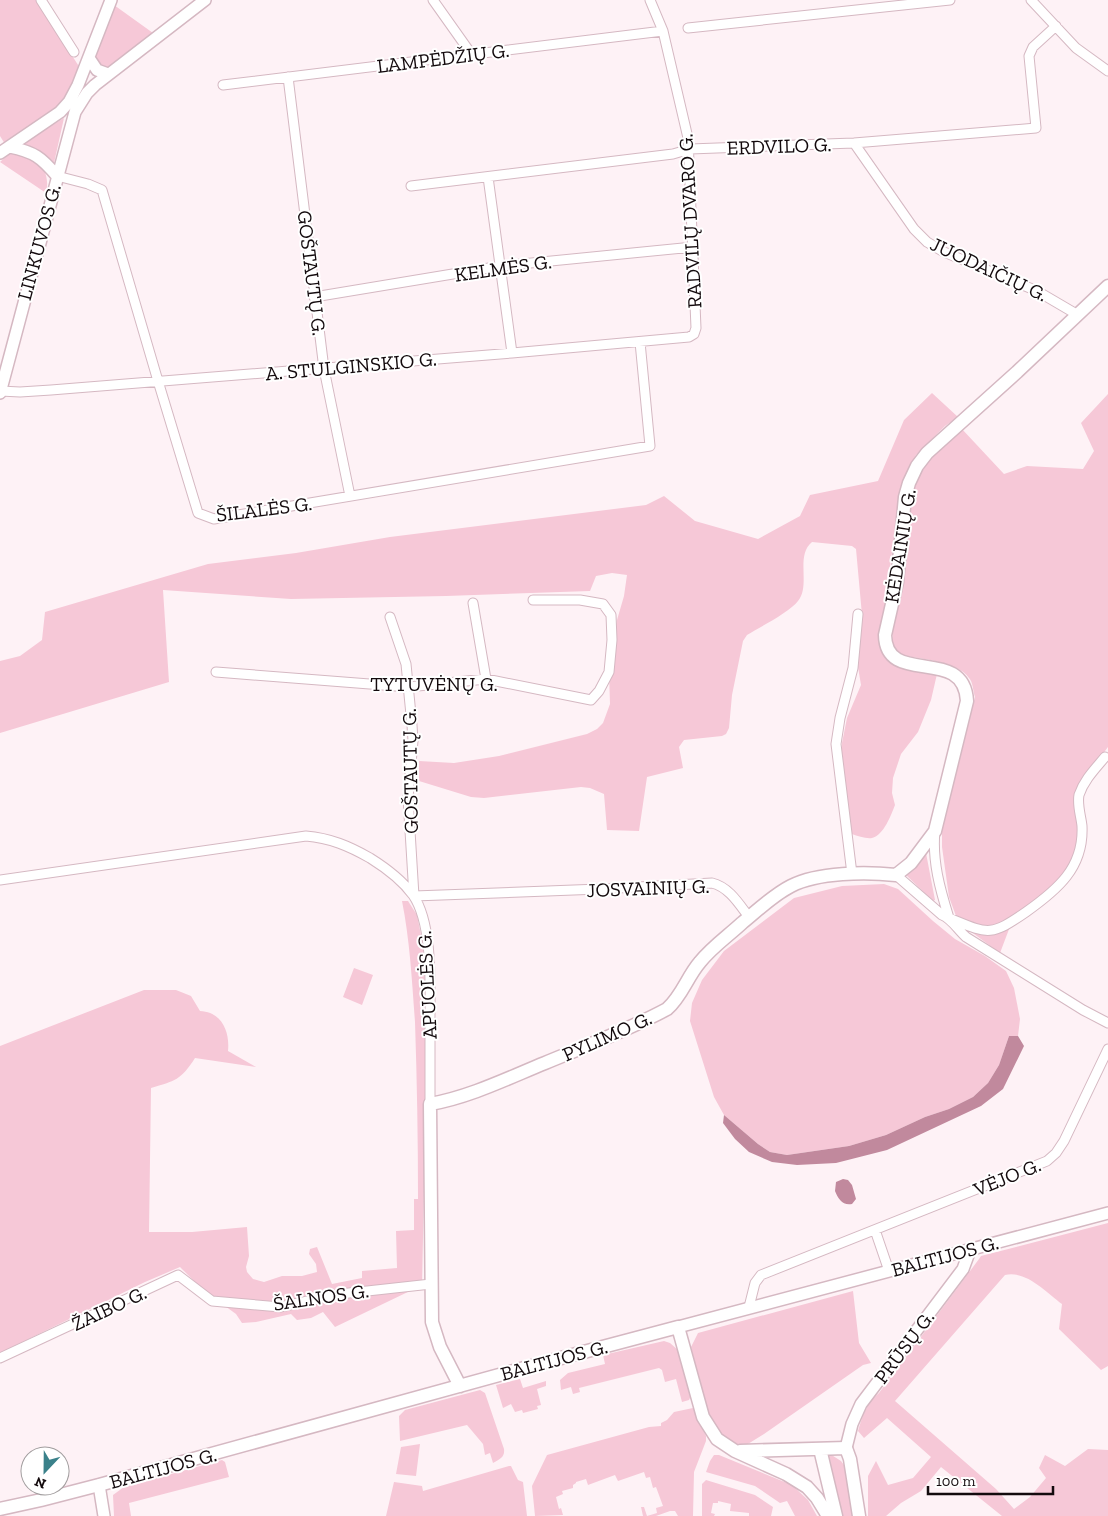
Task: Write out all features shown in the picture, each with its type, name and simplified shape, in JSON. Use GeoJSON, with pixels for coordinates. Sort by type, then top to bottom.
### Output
{"type":"FeatureCollection","features":[{"type":"Feature","properties":{"kind":"main road","name":"KĖDAINIŲ G."},"geometry":{"type":"LineString","coordinates":[[935,831],[966,711],[966,691],[956,675],[942,669],[909,665],[900,661],[893,657],[885,643],[885,635],[897,582],[905,497],[909,483],[916,466],[932,448],[1108,286]]}},
{"type":"Feature","properties":{"kind":"main road"},"geometry":{"type":"LineString","coordinates":[[749,917],[793,885],[824,877],[852,874],[896,875],[916,858],[935,831]]}},
{"type":"Feature","properties":{"kind":"main road","name":"PYLIMO G."},"geometry":{"type":"LineString","coordinates":[[430,1104],[464,1095],[525,1071],[667,1009],[679,998],[701,960],[749,917]]}},
{"type":"Feature","properties":{"kind":"main road","name":"APUOLĖS G."},"geometry":{"type":"LineString","coordinates":[[430,1104],[431,1309],[434,1332],[460,1386]]}},
{"type":"Feature","properties":{"kind":"main road"},"geometry":{"type":"LineString","coordinates":[[678,1328],[703,1417],[717,1439],[735,1451],[786,1474],[807,1487],[817,1498],[828,1516]]}},
{"type":"Feature","properties":{"kind":"main road","name":"BALTIJOS G."},"geometry":{"type":"LineString","coordinates":[[0,1509],[99,1485],[546,1362],[678,1328]]}},
{"type":"Feature","properties":{"kind":"main road"},"geometry":{"type":"LineString","coordinates":[[735,1451],[846,1448]]}},
{"type":"Feature","properties":{"kind":"main road","name":"PRŪSŲ G."},"geometry":{"type":"LineString","coordinates":[[846,1448],[850,1459],[859,1516]]}},
{"type":"Feature","properties":{"kind":"main road"},"geometry":{"type":"LineString","coordinates":[[820,1449],[836,1516]]}},
{"type":"Feature","properties":{"kind":"street"},"geometry":{"type":"LineString","coordinates":[[41,0],[74,52]]}},
{"type":"Feature","properties":{"kind":"street"},"geometry":{"type":"LineString","coordinates":[[3,149],[53,117],[73,97],[111,0]]}},
{"type":"Feature","properties":{"kind":"street","name":"LINKUVOS G."},"geometry":{"type":"LineString","coordinates":[[0,392],[75,112],[87,93],[108,74],[205,0]]}},
{"type":"Feature","properties":{"kind":"street"},"geometry":{"type":"LineString","coordinates":[[433,0],[472,54]]}},
{"type":"Feature","properties":{"kind":"street","name":"RADVILŲ DVARO G."},"geometry":{"type":"LineString","coordinates":[[650,0],[663,31],[690,149],[696,328]]}},
{"type":"Feature","properties":{"kind":"street"},"geometry":{"type":"LineString","coordinates":[[688,28],[950,0]]}},
{"type":"Feature","properties":{"kind":"street"},"geometry":{"type":"LineString","coordinates":[[1031,0],[1076,48],[1108,71]]}},
{"type":"Feature","properties":{"kind":"street","name":"ERDVILO G."},"geometry":{"type":"LineString","coordinates":[[410,186],[673,154],[690,149],[854,143],[1036,128],[1029,56],[1033,47],[1056,26]]}},
{"type":"Feature","properties":{"kind":"street","name":"LAMPĖDŽIŲ G."},"geometry":{"type":"LineString","coordinates":[[223,85],[663,31]]}},
{"type":"Feature","properties":{"kind":"street"},"geometry":{"type":"LineString","coordinates":[[89,58],[97,70],[108,74]]}},
{"type":"Feature","properties":{"kind":"street","name":"GOŠTAUTŲ G."},"geometry":{"type":"LineString","coordinates":[[288,77],[324,369],[350,496]]}},
{"type":"Feature","properties":{"kind":"street","name":"JUODAIČIŲ G."},"geometry":{"type":"LineString","coordinates":[[854,143],[914,229],[927,242],[944,252],[1037,291],[1078,315]]}},
{"type":"Feature","properties":{"kind":"street"},"geometry":{"type":"LineString","coordinates":[[3,149],[22,149],[38,156],[57,176]]}},
{"type":"Feature","properties":{"kind":"street","name":"ŠILALĖS G."},"geometry":{"type":"LineString","coordinates":[[57,176],[102,190],[198,513],[214,519],[650,446],[640,342]]}},
{"type":"Feature","properties":{"kind":"street"},"geometry":{"type":"LineString","coordinates":[[488,177],[512,353]]}},
{"type":"Feature","properties":{"kind":"street","name":"KELMĖS G."},"geometry":{"type":"LineString","coordinates":[[314,298],[501,266],[693,247]]}},
{"type":"Feature","properties":{"kind":"street","name":"A. STULGINSKIO G."},"geometry":{"type":"LineString","coordinates":[[0,392],[28,392],[324,369],[640,342],[689,337],[694,334],[696,328]]}},
{"type":"Feature","properties":{"kind":"street","name":"TYTUVĖNŲ G."},"geometry":{"type":"LineString","coordinates":[[216,672],[408,687],[486,680],[591,700],[599,691],[609,672],[612,640],[611,615],[603,604],[580,600],[533,600]]}},
{"type":"Feature","properties":{"kind":"street"},"geometry":{"type":"LineString","coordinates":[[473,603],[486,680]]}},
{"type":"Feature","properties":{"kind":"street"},"geometry":{"type":"LineString","coordinates":[[852,874],[836,744],[840,718],[853,668],[858,614]]}},
{"type":"Feature","properties":{"kind":"street","name":"GOŠTAUTŲ G."},"geometry":{"type":"LineString","coordinates":[[390,617],[406,664],[413,741],[408,798],[414,896]]}},
{"type":"Feature","properties":{"kind":"street"},"geometry":{"type":"LineString","coordinates":[[896,875],[942,915],[977,929],[995,930],[1006,926],[1051,894],[1060,885],[1072,867],[1081,840],[1082,827],[1079,797],[1088,777],[1107,757]]}},
{"type":"Feature","properties":{"kind":"street"},"geometry":{"type":"LineString","coordinates":[[935,831],[933,854],[942,896],[949,918],[957,929],[966,937],[1083,1010],[1108,1023]]}},
{"type":"Feature","properties":{"kind":"street","name":"APUOLĖS G."},"geometry":{"type":"LineString","coordinates":[[0,880],[306,836],[329,839],[364,855],[384,866],[400,880],[414,896],[424,921],[430,969],[430,1104]]}},
{"type":"Feature","properties":{"kind":"street","name":"JOSVAINIŲ G."},"geometry":{"type":"LineString","coordinates":[[414,896],[712,883],[722,886],[728,891],[749,917]]}},
{"type":"Feature","properties":{"kind":"street","name":"VĖJO G."},"geometry":{"type":"LineString","coordinates":[[749,1307],[755,1283],[761,1275],[1047,1161],[1056,1153],[1064,1141],[1108,1049]]}},
{"type":"Feature","properties":{"kind":"street","name":"BALTIJOS G."},"geometry":{"type":"LineString","coordinates":[[678,1328],[749,1307],[1108,1213]]}},
{"type":"Feature","properties":{"kind":"street"},"geometry":{"type":"LineString","coordinates":[[875,1230],[889,1271]]}},
{"type":"Feature","properties":{"kind":"street","name":"PRŪSŲ G."},"geometry":{"type":"LineString","coordinates":[[846,1448],[852,1424],[861,1404],[963,1269],[970,1250]]}},
{"type":"Feature","properties":{"kind":"street","name":"ŽAIBO G."},"geometry":{"type":"LineString","coordinates":[[0,1358],[178,1275],[212,1301]]}},
{"type":"Feature","properties":{"kind":"street","name":"ŠALNOS G."},"geometry":{"type":"LineString","coordinates":[[212,1301],[280,1307],[340,1294],[431,1284]]}},
{"type":"Feature","properties":{"kind":"street"},"geometry":{"type":"LineString","coordinates":[[99,1485],[104,1516]]}},
{"type":"Feature","properties":{"kind":"shaded area"},"geometry":{"type":"Polygon","coordinates":[[[0,0],[36,0],[80,68],[72,90],[57,108],[5,144],[0,136],[0,0]]]}},
{"type":"Feature","properties":{"kind":"shaded area"},"geometry":{"type":"Polygon","coordinates":[[[114,5],[153,33],[107,68],[102,69],[94,57],[114,5]]]}},
{"type":"Feature","properties":{"kind":"shaded area"},"geometry":{"type":"Polygon","coordinates":[[[64,118],[54,163],[41,152],[21,144],[64,118]]]}},
{"type":"Feature","properties":{"kind":"shaded area"},"geometry":{"type":"Polygon","coordinates":[[[10,153],[27,156],[44,169],[47,184],[46,193],[0,162],[10,153]]]}},
{"type":"Feature","properties":{"kind":"shaded area"},"geometry":{"type":"Polygon","coordinates":[[[932,393],[958,417],[945,426],[916,455],[907,473],[899,503],[881,631],[883,646],[937,674],[931,700],[918,732],[901,754],[893,778],[892,793],[895,805],[883,829],[872,838],[852,834],[842,761],[842,743],[847,718],[861,685],[858,667],[862,615],[856,549],[852,546],[812,542],[807,548],[804,555],[802,594],[798,601],[782,614],[747,635],[743,641],[732,695],[729,728],[726,734],[684,740],[679,747],[683,768],[647,777],[639,831],[607,830],[604,794],[590,788],[581,787],[484,798],[471,797],[419,781],[419,761],[454,763],[499,756],[587,734],[597,729],[603,723],[610,704],[609,672],[617,620],[624,596],[627,575],[612,573],[596,576],[590,591],[446,596],[291,599],[163,590],[169,682],[0,733],[0,661],[20,656],[42,640],[45,612],[208,564],[296,553],[390,537],[646,505],[664,496],[695,521],[758,539],[800,516],[810,495],[878,481],[904,420],[932,393]]]}},
{"type":"Feature","properties":{"kind":"shaded area"},"geometry":{"type":"Polygon","coordinates":[[[1108,394],[1108,747],[1080,784],[1077,843],[1072,860],[1059,884],[1014,916],[1000,953],[970,931],[956,916],[949,897],[942,847],[942,818],[975,697],[971,682],[964,672],[948,664],[901,655],[893,643],[894,611],[905,556],[911,499],[917,481],[926,466],[942,446],[961,428],[1004,474],[1027,466],[1083,469],[1094,451],[1081,423],[1108,394]]]}},
{"type":"Feature","properties":{"kind":"shaded area"},"geometry":{"type":"Polygon","coordinates":[[[926,853],[935,900],[933,901],[906,875],[926,853]]]}},
{"type":"Feature","properties":{"kind":"shaded area"},"geometry":{"type":"Polygon","coordinates":[[[884,884],[898,889],[955,939],[985,956],[1006,971],[1014,988],[1020,1019],[1018,1036],[1009,1036],[999,1065],[988,1083],[973,1097],[949,1109],[925,1117],[886,1135],[849,1146],[787,1155],[770,1152],[724,1115],[714,1097],[690,1021],[692,1003],[702,980],[724,951],[794,898],[842,886],[884,884]]]}},
{"type":"Feature","properties":{"kind":"shaded area"},"geometry":{"type":"Polygon","coordinates":[[[402,901],[408,901],[417,915],[423,945],[426,1085],[422,1288],[412,1290],[335,1327],[323,1312],[311,1318],[297,1320],[291,1314],[256,1322],[242,1323],[236,1314],[203,1290],[180,1267],[145,1282],[0,1353],[0,1046],[144,990],[176,990],[191,996],[200,1011],[214,1015],[223,1024],[228,1037],[228,1051],[256,1067],[195,1058],[186,1071],[177,1079],[151,1088],[149,1232],[192,1232],[247,1227],[249,1256],[246,1267],[247,1272],[253,1279],[264,1282],[282,1276],[302,1276],[317,1272],[316,1264],[309,1254],[310,1249],[317,1247],[332,1284],[362,1278],[362,1271],[397,1268],[396,1231],[414,1230],[414,1199],[418,1199],[415,1022],[409,946],[402,901]]]}},
{"type":"Feature","properties":{"kind":"shaded area"},"geometry":{"type":"Polygon","coordinates":[[[354,968],[373,975],[362,1005],[343,997],[354,968]]]}},
{"type":"Feature","properties":{"kind":"shaded area"},"geometry":{"type":"Polygon","coordinates":[[[1009,1036],[1018,1036],[1024,1046],[1003,1089],[981,1106],[887,1150],[836,1163],[797,1165],[772,1162],[749,1152],[735,1139],[723,1123],[724,1115],[770,1152],[787,1155],[849,1146],[886,1135],[973,1097],[988,1083],[999,1065],[1009,1036]]]}},
{"type":"Feature","properties":{"kind":"shaded area"},"geometry":{"type":"Polygon","coordinates":[[[843,1179],[848,1180],[852,1185],[856,1199],[852,1204],[846,1204],[841,1201],[835,1191],[836,1182],[843,1179]]]}},
{"type":"Feature","properties":{"kind":"shaded area"},"geometry":{"type":"Polygon","coordinates":[[[1108,1223],[1108,1366],[1101,1370],[1059,1329],[1062,1304],[1028,1279],[1013,1274],[1005,1275],[895,1401],[996,1489],[1014,1509],[1030,1497],[1046,1478],[1039,1468],[1045,1455],[1065,1466],[1088,1449],[1108,1450],[1108,1516],[1002,1516],[941,1467],[921,1491],[901,1503],[886,1516],[868,1516],[868,1476],[876,1461],[888,1485],[913,1478],[931,1457],[887,1418],[864,1438],[858,1431],[863,1415],[868,1405],[879,1393],[981,1256],[1108,1223]]]}},
{"type":"Feature","properties":{"kind":"shaded area"},"geometry":{"type":"Polygon","coordinates":[[[853,1291],[859,1343],[871,1363],[863,1365],[743,1447],[737,1447],[718,1433],[707,1411],[691,1347],[698,1333],[853,1291]]]}},
{"type":"Feature","properties":{"kind":"shaded area"},"geometry":{"type":"Polygon","coordinates":[[[664,1341],[670,1343],[678,1350],[691,1396],[689,1400],[682,1402],[676,1379],[665,1382],[662,1370],[659,1368],[579,1388],[580,1392],[573,1394],[571,1387],[561,1390],[560,1380],[568,1373],[605,1364],[603,1355],[664,1341]]]}},
{"type":"Feature","properties":{"kind":"shaded area"},"geometry":{"type":"Polygon","coordinates":[[[520,1379],[523,1388],[546,1381],[546,1386],[537,1389],[541,1405],[537,1406],[538,1409],[523,1413],[522,1410],[515,1412],[511,1404],[503,1408],[496,1385],[520,1379]]]}},
{"type":"Feature","properties":{"kind":"shaded area"},"geometry":{"type":"Polygon","coordinates":[[[480,1390],[485,1393],[504,1449],[503,1456],[498,1460],[493,1463],[490,1453],[485,1455],[483,1444],[467,1425],[400,1441],[399,1416],[405,1410],[480,1390]]]}},
{"type":"Feature","properties":{"kind":"shaded area"},"geometry":{"type":"Polygon","coordinates":[[[693,1408],[706,1436],[706,1441],[694,1472],[693,1516],[678,1516],[675,1511],[670,1511],[656,1516],[647,1516],[657,1513],[656,1508],[663,1506],[656,1487],[653,1488],[650,1477],[646,1478],[644,1472],[618,1481],[615,1475],[588,1485],[586,1479],[576,1482],[573,1488],[562,1491],[563,1494],[556,1497],[559,1509],[561,1508],[563,1515],[535,1516],[532,1486],[547,1455],[649,1427],[661,1426],[661,1423],[667,1420],[674,1412],[693,1408]]]}},
{"type":"Feature","properties":{"kind":"shaded area"},"geometry":{"type":"Polygon","coordinates":[[[420,1444],[416,1476],[396,1474],[401,1447],[420,1444]]]}},
{"type":"Feature","properties":{"kind":"shaded area"},"geometry":{"type":"Polygon","coordinates":[[[830,1454],[844,1465],[853,1516],[839,1516],[826,1455],[830,1454]]]}},
{"type":"Feature","properties":{"kind":"shaded area"},"geometry":{"type":"Polygon","coordinates":[[[714,1455],[719,1455],[792,1485],[808,1500],[817,1516],[795,1516],[787,1501],[780,1503],[755,1486],[706,1472],[714,1455]]]}},
{"type":"Feature","properties":{"kind":"shaded area"},"geometry":{"type":"Polygon","coordinates":[[[222,1460],[225,1462],[229,1477],[129,1503],[131,1516],[114,1516],[113,1495],[124,1487],[222,1460]]]}},
{"type":"Feature","properties":{"kind":"shaded area"},"geometry":{"type":"Polygon","coordinates":[[[511,1466],[518,1480],[523,1482],[527,1516],[386,1516],[394,1482],[422,1486],[423,1491],[511,1466]]]}},
{"type":"Feature","properties":{"kind":"shaded area"},"geometry":{"type":"Polygon","coordinates":[[[706,1480],[755,1495],[773,1507],[771,1516],[749,1516],[749,1513],[730,1511],[731,1504],[718,1501],[718,1503],[713,1503],[711,1513],[715,1514],[714,1516],[702,1516],[702,1484],[706,1480]]]}},
{"type":"Feature","properties":{"kind":"shaded area"},"geometry":{"type":"Polygon","coordinates":[[[641,1507],[644,1507],[647,1516],[643,1516],[641,1507]]]}}]}
